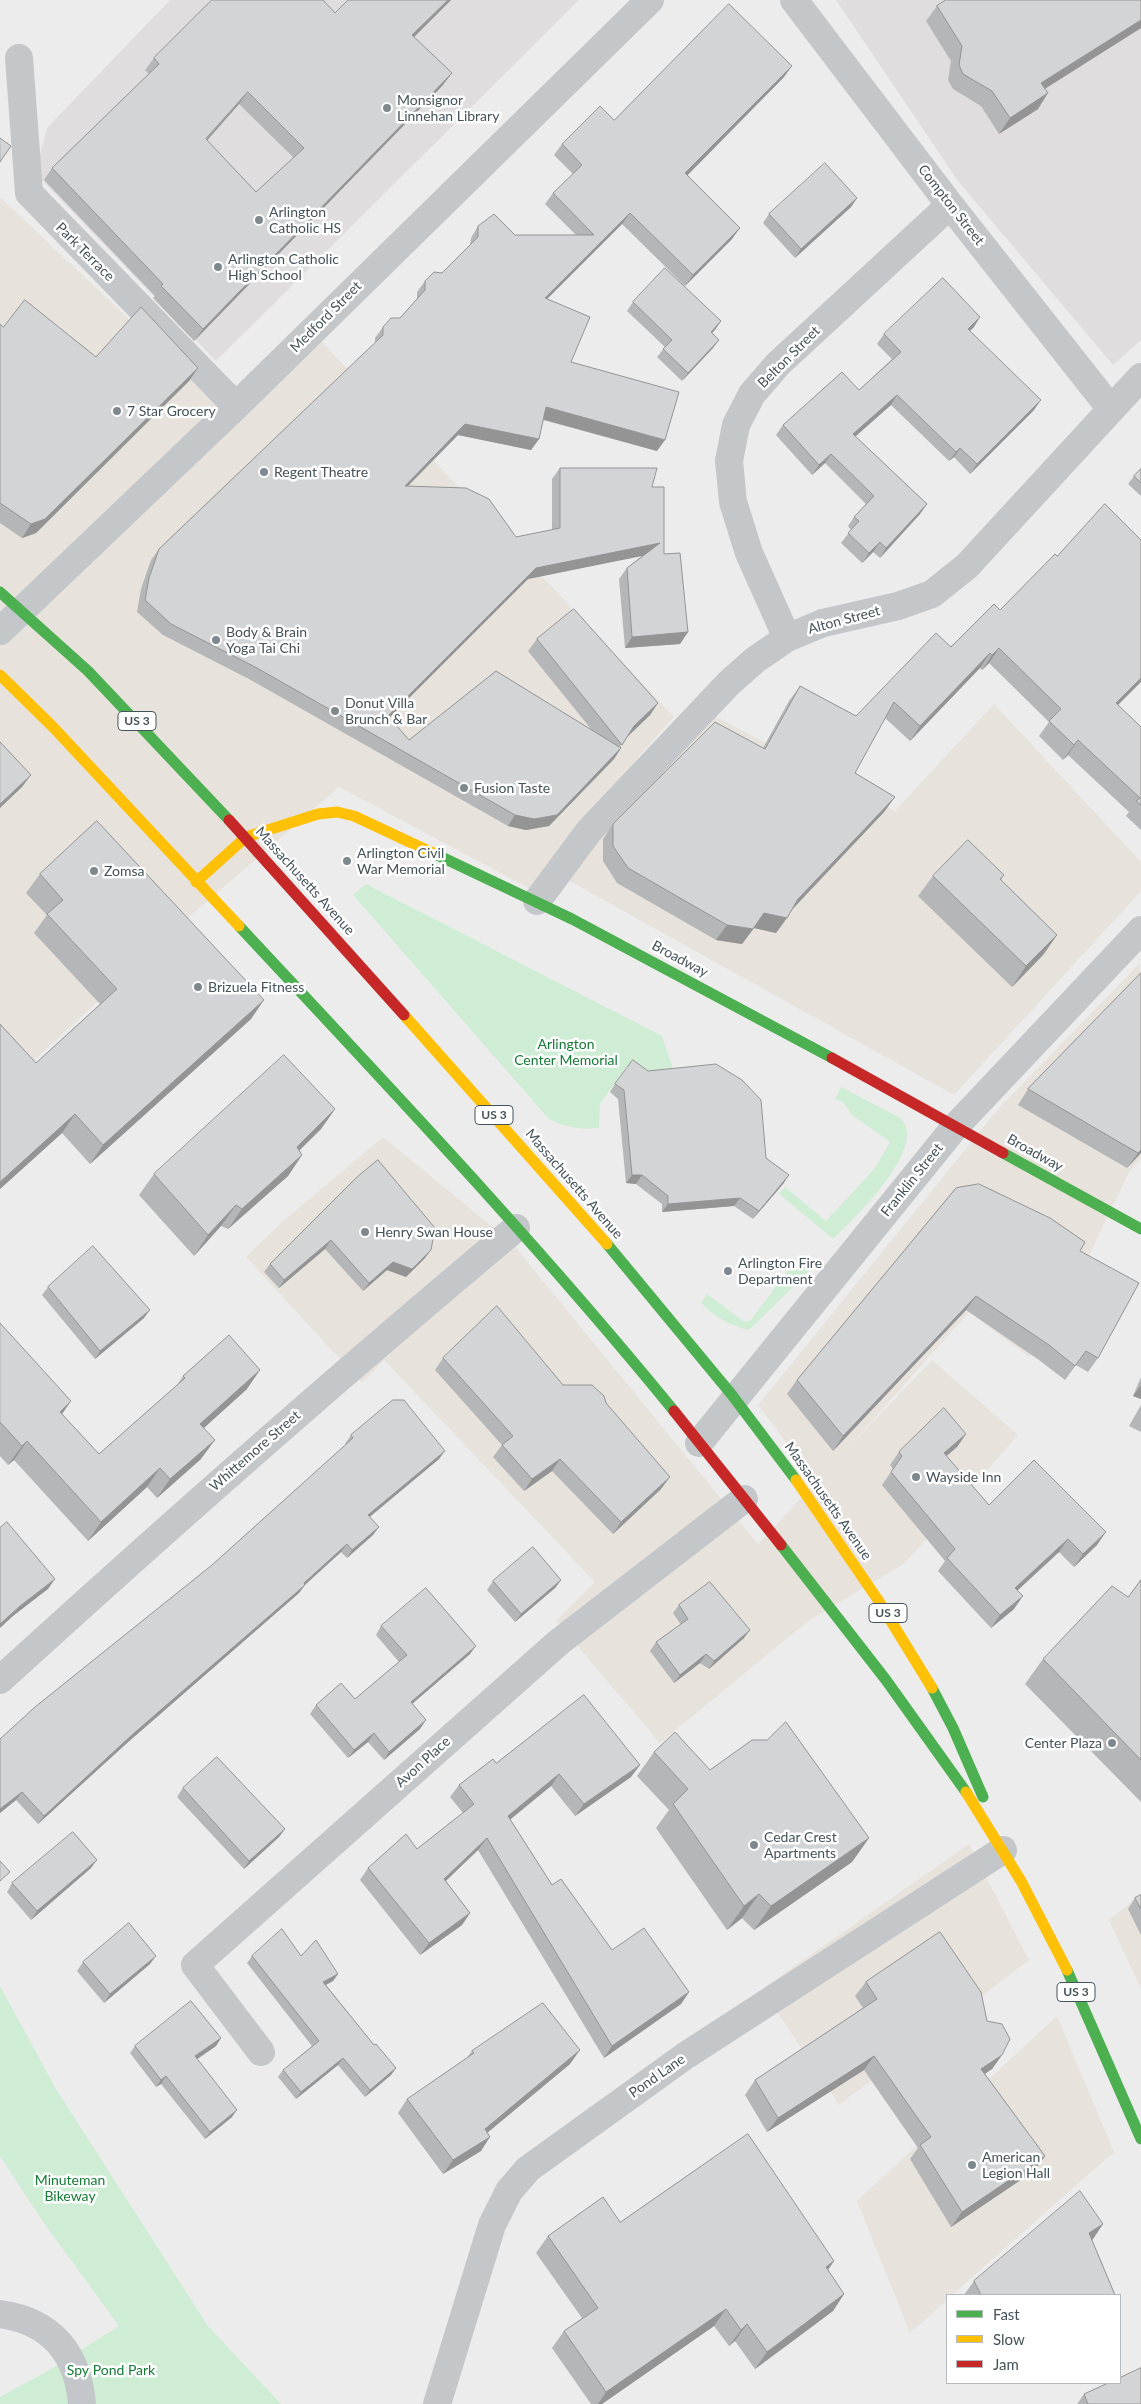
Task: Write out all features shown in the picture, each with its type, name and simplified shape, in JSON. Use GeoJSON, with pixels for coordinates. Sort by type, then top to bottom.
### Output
{"type":"FeatureCollection","features":[{"type":"Feature","properties":{"kind":"main road","name":"Massachusetts Avenue"},"geometry":{"type":"LineString","coordinates":[[0,592],[93,674],[246,837],[552,1180],[735,1398],[819,1512],[862,1575],[933,1689],[971,1765],[1003,1850]]}},
{"type":"Feature","properties":{"kind":"main road","name":"Massachusetts Avenue"},"geometry":{"type":"LineString","coordinates":[[0,676],[53,727],[516,1228],[610,1336],[699,1443],[908,1708],[1003,1850],[1067,1974],[1141,2139]]}},
{"type":"Feature","properties":{"kind":"main road","name":"Broadway"},"geometry":{"type":"LineString","coordinates":[[196,882],[246,837],[318,814],[337,812],[354,816],[536,901],[776,1028],[1141,1229]]}},
{"type":"Feature","properties":{"kind":"street","name":"Medford Street"},"geometry":{"type":"LineString","coordinates":[[0,631],[236,406],[650,0]]}},
{"type":"Feature","properties":{"kind":"street","name":"Compton Street"},"geometry":{"type":"LineString","coordinates":[[794,0],[950,205],[1110,409]]}},
{"type":"Feature","properties":{"kind":"street","name":"Park Terrace"},"geometry":{"type":"LineString","coordinates":[[19,58],[29,193],[236,406]]}},
{"type":"Feature","properties":{"kind":"street","name":"Belton Street"},"geometry":{"type":"LineString","coordinates":[[787,638],[749,553],[733,502],[729,461],[736,425],[752,394],[778,364],[950,205]]}},
{"type":"Feature","properties":{"kind":"street","name":"Alton Street"},"geometry":{"type":"LineString","coordinates":[[536,901],[589,831],[691,723],[755,660],[787,638],[823,623],[898,606],[932,594],[967,566],[1141,377]]}},
{"type":"Feature","properties":{"kind":"street","name":"Franklin Street"},"geometry":{"type":"LineString","coordinates":[[699,1443],[955,1127],[1141,930]]}},
{"type":"Feature","properties":{"kind":"street","name":"Whittemore Street"},"geometry":{"type":"LineString","coordinates":[[0,1680],[188,1510],[360,1359],[516,1228]]}},
{"type":"Feature","properties":{"kind":"street","name":"Avon Place"},"geometry":{"type":"LineString","coordinates":[[261,2052],[195,1965],[559,1642],[744,1500]]}},
{"type":"Feature","properties":{"kind":"street","name":"Pond Lane"},"geometry":{"type":"LineString","coordinates":[[437,2404],[492,2225],[509,2191],[528,2169],[685,2056],[1003,1850]]}},
{"type":"Feature","properties":{"kind":"street"},"geometry":{"type":"LineString","coordinates":[[0,2314],[27,2320],[62,2346],[76,2367],[82,2404]]}},
{"type":"Feature","properties":{"kind":"shaded area","name":"Arlington Catholic High School"},"geometry":{"type":"Polygon","coordinates":[[[170,0],[579,0],[216,361],[35,173],[47,128],[170,0]]]}},
{"type":"Feature","properties":{"kind":"shaded area"},"geometry":{"type":"Polygon","coordinates":[[[836,0],[1141,0],[1141,340],[1113,365],[958,181],[836,0]]]}},
{"type":"Feature","properties":{"kind":"shaded area"},"geometry":{"type":"Polygon","coordinates":[[[0,197],[222,407],[309,328],[674,717],[640,755],[538,893],[339,787],[187,919],[25,1069],[0,1041],[0,197]]]}},
{"type":"Feature","properties":{"kind":"shaded area"},"geometry":{"type":"Polygon","coordinates":[[[994,704],[1141,862],[1141,891],[954,1095],[557,874],[707,712],[895,811],[994,704]]]}},
{"type":"Feature","properties":{"kind":"shaded area"},"geometry":{"type":"Polygon","coordinates":[[[1140,963],[1141,1159],[1128,1174],[1092,1249],[1029,1357],[969,1312],[847,1449],[932,1360],[1018,1435],[905,1563],[807,1622],[660,1743],[556,1621],[595,1582],[384,1360],[362,1383],[246,1257],[282,1222],[383,1137],[512,1243],[758,1544],[816,1482],[758,1405],[999,1108],[1140,963]]]}},
{"type":"Feature","properties":{"kind":"shaded area"},"geometry":{"type":"Polygon","coordinates":[[[969,1844],[1029,1960],[839,2105],[762,1989],[969,1844]]]}},
{"type":"Feature","properties":{"kind":"shaded area"},"geometry":{"type":"Polygon","coordinates":[[[1141,1894],[1141,1989],[1109,1920],[1141,1894]]]}},
{"type":"Feature","properties":{"kind":"shaded area"},"geometry":{"type":"Polygon","coordinates":[[[1057,2016],[1114,2152],[953,2294],[946,2294],[946,2301],[910,2333],[857,2201],[1057,2016]]]}},
{"type":"Feature","properties":{"kind":"green space","name":"Arlington Center Memorial"},"geometry":{"type":"Polygon","coordinates":[[[366,884],[662,1036],[675,1074],[643,1077],[627,1066],[600,1104],[599,1128],[573,1128],[548,1118],[353,895],[366,884]]]}},
{"type":"Feature","properties":{"kind":"green space"},"geometry":{"type":"Polygon","coordinates":[[[841,1087],[899,1117],[906,1129],[906,1145],[886,1181],[872,1199],[833,1239],[779,1194],[785,1187],[826,1221],[875,1168],[890,1142],[851,1114],[844,1103],[835,1099],[841,1087]]]}},
{"type":"Feature","properties":{"kind":"green space"},"geometry":{"type":"Polygon","coordinates":[[[795,1261],[810,1270],[749,1330],[723,1320],[701,1303],[707,1294],[745,1322],[751,1320],[795,1261]]]}},
{"type":"Feature","properties":{"kind":"green space","name":"Minuteman Bikeway"},"geometry":{"type":"Polygon","coordinates":[[[0,1986],[56,2089],[208,2326],[281,2404],[0,2404],[0,2397],[53,2368],[119,2326],[41,2219],[0,2156],[0,1986]]]}},
{"type":"Feature","properties":{"kind":"building","name":"Arlington Catholic High School"},"geometry":{"type":"Polygon","coordinates":[[[212,0],[323,0],[335,13],[348,0],[448,0],[412,35],[452,73],[203,329],[161,286],[163,284],[52,168],[159,64],[154,58],[212,0]],[[248,92],[206,139],[256,192],[304,148],[248,92]]]}},
{"type":"Feature","properties":{"kind":"building"},"geometry":{"type":"Polygon","coordinates":[[[946,0],[1141,0],[1141,20],[1041,83],[1048,93],[1010,118],[992,91],[963,74],[959,65],[962,46],[937,6],[946,0]]]}},
{"type":"Feature","properties":{"kind":"building"},"geometry":{"type":"Polygon","coordinates":[[[729,4],[792,66],[685,173],[740,228],[693,275],[630,213],[545,298],[590,317],[571,362],[679,392],[665,440],[546,407],[539,439],[465,424],[405,486],[466,488],[489,499],[516,537],[560,528],[560,468],[657,468],[652,487],[664,487],[664,554],[680,553],[688,632],[632,637],[627,568],[660,543],[536,568],[388,716],[409,740],[496,671],[621,748],[557,815],[534,819],[515,815],[257,668],[171,624],[145,600],[149,578],[159,549],[383,335],[383,327],[391,318],[400,318],[425,290],[425,281],[434,272],[442,273],[478,237],[478,226],[494,214],[515,235],[594,235],[553,193],[582,165],[562,144],[600,106],[614,120],[729,4]]]}},
{"type":"Feature","properties":{"kind":"building"},"geometry":{"type":"Polygon","coordinates":[[[0,138],[11,146],[0,162],[0,138]]]}},
{"type":"Feature","properties":{"kind":"building"},"geometry":{"type":"Polygon","coordinates":[[[825,163],[857,198],[801,249],[769,214],[825,163]]]}},
{"type":"Feature","properties":{"kind":"building"},"geometry":{"type":"Polygon","coordinates":[[[665,268],[721,321],[711,332],[719,340],[688,373],[663,349],[672,340],[633,302],[665,268]]]}},
{"type":"Feature","properties":{"kind":"building"},"geometry":{"type":"Polygon","coordinates":[[[943,278],[980,317],[968,329],[1041,400],[977,464],[960,448],[956,452],[897,395],[853,434],[927,504],[886,548],[880,542],[869,553],[848,533],[859,521],[854,517],[874,496],[831,454],[819,465],[783,425],[842,372],[859,390],[901,352],[884,334],[943,278]]]}},
{"type":"Feature","properties":{"kind":"building"},"geometry":{"type":"Polygon","coordinates":[[[25,300],[96,357],[141,307],[198,368],[45,519],[31,524],[0,503],[0,324],[3,327],[25,300]]]}},
{"type":"Feature","properties":{"kind":"building"},"geometry":{"type":"Polygon","coordinates":[[[1141,469],[1141,483],[1134,476],[1141,469]]]}},
{"type":"Feature","properties":{"kind":"building"},"geometry":{"type":"Polygon","coordinates":[[[1105,504],[1141,540],[1141,678],[1116,703],[1141,727],[1141,805],[1136,801],[1140,798],[1078,740],[1074,745],[1049,721],[1061,709],[999,648],[992,655],[990,653],[920,726],[894,702],[855,773],[895,797],[798,899],[787,918],[764,913],[753,929],[727,925],[628,868],[613,846],[613,824],[715,722],[765,749],[800,686],[856,716],[936,633],[951,647],[994,604],[1000,610],[1055,554],[1057,556],[1105,504]]]}},
{"type":"Feature","properties":{"kind":"building"},"geometry":{"type":"Polygon","coordinates":[[[574,609],[658,703],[634,726],[622,745],[537,639],[574,609]]]}},
{"type":"Feature","properties":{"kind":"building"},"geometry":{"type":"Polygon","coordinates":[[[0,742],[31,775],[0,804],[0,742]]]}},
{"type":"Feature","properties":{"kind":"building"},"geometry":{"type":"Polygon","coordinates":[[[97,821],[264,1000],[103,1145],[75,1114],[0,1182],[0,1024],[36,1063],[117,989],[47,914],[63,900],[40,874],[97,821]]]}},
{"type":"Feature","properties":{"kind":"building"},"geometry":{"type":"Polygon","coordinates":[[[968,840],[1004,875],[1000,879],[1057,935],[1026,966],[933,876],[968,840]]]}},
{"type":"Feature","properties":{"kind":"building"},"geometry":{"type":"Polygon","coordinates":[[[1141,973],[1141,1150],[1138,1153],[1028,1089],[1141,973]]]}},
{"type":"Feature","properties":{"kind":"building"},"geometry":{"type":"Polygon","coordinates":[[[284,1055],[335,1109],[297,1147],[302,1155],[242,1209],[236,1205],[208,1235],[154,1174],[284,1055]]]}},
{"type":"Feature","properties":{"kind":"building","name":"Arlington Fire Department"},"geometry":{"type":"Polygon","coordinates":[[[633,1060],[648,1071],[716,1064],[742,1080],[761,1100],[766,1158],[789,1175],[759,1211],[740,1198],[668,1204],[668,1196],[642,1175],[632,1175],[624,1090],[615,1084],[633,1060]]]}},
{"type":"Feature","properties":{"kind":"building","name":"Henry Swan House"},"geometry":{"type":"Polygon","coordinates":[[[378,1160],[435,1228],[431,1250],[412,1269],[393,1262],[369,1283],[331,1240],[284,1280],[270,1264],[357,1177],[378,1160]]]}},
{"type":"Feature","properties":{"kind":"building"},"geometry":{"type":"Polygon","coordinates":[[[979,1184],[1050,1218],[1085,1242],[1080,1251],[1139,1283],[1098,1358],[1086,1351],[1075,1366],[1049,1345],[976,1296],[843,1436],[797,1380],[956,1188],[979,1184]]]}},
{"type":"Feature","properties":{"kind":"building"},"geometry":{"type":"Polygon","coordinates":[[[93,1246],[150,1310],[100,1351],[48,1287],[93,1246]]]}},
{"type":"Feature","properties":{"kind":"building"},"geometry":{"type":"Polygon","coordinates":[[[497,1306],[563,1385],[592,1385],[604,1396],[606,1403],[670,1477],[621,1522],[560,1459],[532,1479],[502,1445],[513,1436],[443,1358],[497,1306]]]}},
{"type":"Feature","properties":{"kind":"building"},"geometry":{"type":"Polygon","coordinates":[[[0,1323],[71,1401],[60,1412],[99,1454],[185,1378],[183,1376],[229,1335],[260,1370],[200,1424],[215,1440],[170,1479],[160,1468],[101,1522],[27,1441],[22,1446],[0,1422],[0,1323]]]}},
{"type":"Feature","properties":{"kind":"building"},"geometry":{"type":"Polygon","coordinates":[[[393,1400],[404,1400],[445,1451],[368,1515],[379,1527],[352,1550],[347,1544],[304,1583],[305,1585],[133,1734],[44,1816],[22,1792],[0,1809],[0,1739],[35,1707],[212,1565],[353,1438],[351,1435],[393,1400]]]}},
{"type":"Feature","properties":{"kind":"building"},"geometry":{"type":"Polygon","coordinates":[[[944,1408],[966,1434],[944,1453],[989,1505],[1034,1460],[1106,1532],[1083,1554],[1068,1539],[1015,1588],[1023,1596],[1000,1615],[947,1558],[955,1549],[891,1472],[902,1456],[899,1452],[944,1408]]]}},
{"type":"Feature","properties":{"kind":"building"},"geometry":{"type":"Polygon","coordinates":[[[7,1522],[55,1579],[0,1624],[0,1528],[7,1522]]]}},
{"type":"Feature","properties":{"kind":"building"},"geometry":{"type":"Polygon","coordinates":[[[533,1547],[561,1580],[521,1614],[493,1581],[533,1547]]]}},
{"type":"Feature","properties":{"kind":"building","name":"Center Plaza"},"geometry":{"type":"Polygon","coordinates":[[[1141,1580],[1141,1760],[1043,1659],[1112,1586],[1128,1597],[1141,1580]]]}},
{"type":"Feature","properties":{"kind":"building"},"geometry":{"type":"Polygon","coordinates":[[[710,1582],[750,1630],[714,1661],[706,1654],[680,1675],[656,1642],[688,1619],[679,1605],[710,1582]]]}},
{"type":"Feature","properties":{"kind":"building"},"geometry":{"type":"Polygon","coordinates":[[[426,1588],[476,1646],[411,1702],[426,1720],[389,1752],[374,1733],[354,1750],[316,1705],[341,1683],[355,1699],[407,1655],[381,1626],[426,1588]]]}},
{"type":"Feature","properties":{"kind":"building"},"geometry":{"type":"Polygon","coordinates":[[[584,1695],[640,1765],[584,1804],[559,1774],[508,1816],[552,1885],[561,1879],[612,1950],[644,1928],[689,1992],[612,2046],[487,1838],[444,1879],[470,1913],[429,1943],[368,1868],[406,1834],[417,1849],[474,1804],[459,1785],[493,1759],[496,1763],[584,1695]]]}},
{"type":"Feature","properties":{"kind":"building","name":"Cedar Crest Apartments"},"geometry":{"type":"Polygon","coordinates":[[[786,1722],[869,1838],[771,1906],[759,1894],[744,1906],[673,1804],[688,1789],[654,1752],[675,1732],[710,1770],[752,1740],[767,1740],[786,1722]]]}},
{"type":"Feature","properties":{"kind":"building"},"geometry":{"type":"Polygon","coordinates":[[[217,1757],[285,1829],[249,1861],[183,1788],[217,1757]]]}},
{"type":"Feature","properties":{"kind":"building"},"geometry":{"type":"Polygon","coordinates":[[[73,1832],[97,1860],[37,1911],[12,1883],[73,1832]]]}},
{"type":"Feature","properties":{"kind":"building"},"geometry":{"type":"Polygon","coordinates":[[[0,1861],[10,1872],[0,1881],[0,1861]]]}},
{"type":"Feature","properties":{"kind":"building"},"geometry":{"type":"Polygon","coordinates":[[[1141,1895],[1141,1909],[1135,1898],[1141,1895]]]}},
{"type":"Feature","properties":{"kind":"building"},"geometry":{"type":"Polygon","coordinates":[[[129,1923],[156,1956],[110,1994],[83,1962],[129,1923]]]}},
{"type":"Feature","properties":{"kind":"building"},"geometry":{"type":"Polygon","coordinates":[[[282,1929],[301,1956],[316,1940],[338,1974],[323,1982],[374,2045],[376,2044],[396,2068],[370,2090],[343,2058],[301,2092],[283,2070],[319,2041],[252,1956],[282,1929]]]}},
{"type":"Feature","properties":{"kind":"building"},"geometry":{"type":"Polygon","coordinates":[[[940,1932],[981,1992],[987,2021],[1002,2024],[1010,2039],[1002,2055],[981,2069],[1045,2156],[962,2212],[920,2145],[931,2137],[874,2056],[778,2118],[755,2080],[877,1999],[866,1982],[940,1932]]]}},
{"type":"Feature","properties":{"kind":"building"},"geometry":{"type":"Polygon","coordinates":[[[191,2001],[221,2038],[195,2056],[237,2110],[210,2132],[166,2076],[161,2080],[135,2046],[191,2001]]]}},
{"type":"Feature","properties":{"kind":"building"},"geometry":{"type":"Polygon","coordinates":[[[543,2003],[580,2050],[485,2129],[490,2137],[453,2160],[407,2099],[474,2053],[472,2051],[543,2003]]]}},
{"type":"Feature","properties":{"kind":"building"},"geometry":{"type":"Polygon","coordinates":[[[748,2134],[834,2261],[826,2267],[844,2294],[767,2352],[747,2324],[741,2330],[726,2309],[606,2392],[564,2331],[598,2308],[548,2236],[603,2197],[620,2222],[748,2134]]]}},
{"type":"Feature","properties":{"kind":"building"},"geometry":{"type":"Polygon","coordinates":[[[1080,2191],[1103,2224],[1089,2233],[1115,2294],[980,2294],[974,2281],[1080,2191]]]}},
{"type":"Feature","properties":{"kind":"building"},"geometry":{"type":"Polygon","coordinates":[[[1141,2368],[1141,2404],[1088,2404],[1084,2394],[1106,2384],[1121,2384],[1121,2378],[1141,2368]]]}},
{"type":"Feature","properties":{"kind":"traffic: fast"},"geometry":{"type":"LineString","coordinates":[[0,592],[88,671],[229,820]]}},
{"type":"Feature","properties":{"kind":"traffic: fast"},"geometry":{"type":"LineString","coordinates":[[433,853],[572,919],[832,1058]]}},
{"type":"Feature","properties":{"kind":"traffic: fast"},"geometry":{"type":"LineString","coordinates":[[239,926],[406,1105],[515,1226],[622,1348],[674,1411]]}},
{"type":"Feature","properties":{"kind":"traffic: fast"},"geometry":{"type":"LineString","coordinates":[[1003,1153],[1141,1229]]}},
{"type":"Feature","properties":{"kind":"traffic: fast"},"geometry":{"type":"LineString","coordinates":[[607,1244],[732,1395],[796,1480]]}},
{"type":"Feature","properties":{"kind":"traffic: fast"},"geometry":{"type":"LineString","coordinates":[[781,1545],[886,1680],[966,1792]]}},
{"type":"Feature","properties":{"kind":"traffic: fast"},"geometry":{"type":"LineString","coordinates":[[932,1688],[953,1728],[983,1797]]}},
{"type":"Feature","properties":{"kind":"traffic: fast"},"geometry":{"type":"LineString","coordinates":[[1067,1970],[1141,2139]]}},
{"type":"Feature","properties":{"kind":"traffic: slow"},"geometry":{"type":"LineString","coordinates":[[0,675],[53,727],[239,926]]}},
{"type":"Feature","properties":{"kind":"traffic: slow"},"geometry":{"type":"LineString","coordinates":[[196,882],[246,837],[318,814],[337,812],[354,816],[433,853]]}},
{"type":"Feature","properties":{"kind":"traffic: slow"},"geometry":{"type":"LineString","coordinates":[[404,1015],[607,1244]]}},
{"type":"Feature","properties":{"kind":"traffic: slow"},"geometry":{"type":"LineString","coordinates":[[796,1480],[878,1600],[932,1688]]}},
{"type":"Feature","properties":{"kind":"traffic: slow"},"geometry":{"type":"LineString","coordinates":[[966,1792],[1021,1881],[1067,1970]]}},
{"type":"Feature","properties":{"kind":"traffic: jam"},"geometry":{"type":"LineString","coordinates":[[229,820],[404,1015]]}},
{"type":"Feature","properties":{"kind":"traffic: jam"},"geometry":{"type":"LineString","coordinates":[[832,1058],[1003,1153]]}},
{"type":"Feature","properties":{"kind":"traffic: jam"},"geometry":{"type":"LineString","coordinates":[[674,1411],[781,1545]]}},
{"type":"Feature","properties":{"kind":"place","name":"Monsignor Linnehan Library"},"geometry":{"type":"Point","coordinates":[387,108]}},
{"type":"Feature","properties":{"kind":"place","name":"Arlington Catholic HS"},"geometry":{"type":"Point","coordinates":[259,220]}},
{"type":"Feature","properties":{"kind":"place","name":"Arlington Catholic High School"},"geometry":{"type":"Point","coordinates":[218,267]}},
{"type":"Feature","properties":{"kind":"place","name":"7 Star Grocery"},"geometry":{"type":"Point","coordinates":[117,411]}},
{"type":"Feature","properties":{"kind":"place","name":"Regent Theatre"},"geometry":{"type":"Point","coordinates":[264,472]}},
{"type":"Feature","properties":{"kind":"place","name":"Body & Brain Yoga Tai Chi"},"geometry":{"type":"Point","coordinates":[216,640]}},
{"type":"Feature","properties":{"kind":"place","name":"Donut Villa Brunch & Bar"},"geometry":{"type":"Point","coordinates":[335,711]}},
{"type":"Feature","properties":{"kind":"place","name":"Fusion Taste"},"geometry":{"type":"Point","coordinates":[464,788]}},
{"type":"Feature","properties":{"kind":"place","name":"Arlington Civil War Memorial"},"geometry":{"type":"Point","coordinates":[347,861]}},
{"type":"Feature","properties":{"kind":"place","name":"Zomsa"},"geometry":{"type":"Point","coordinates":[94,871]}},
{"type":"Feature","properties":{"kind":"place","name":"Brizuela Fitness"},"geometry":{"type":"Point","coordinates":[198,987]}},
{"type":"Feature","properties":{"kind":"place","name":"Henry Swan House"},"geometry":{"type":"Point","coordinates":[365,1232]}},
{"type":"Feature","properties":{"kind":"place","name":"Arlington Fire Department"},"geometry":{"type":"Point","coordinates":[728,1271]}},
{"type":"Feature","properties":{"kind":"place","name":"Wayside Inn"},"geometry":{"type":"Point","coordinates":[916,1477]}},
{"type":"Feature","properties":{"kind":"place","name":"Center Plaza"},"geometry":{"type":"Point","coordinates":[1112,1743]}},
{"type":"Feature","properties":{"kind":"place","name":"Cedar Crest Apartments"},"geometry":{"type":"Point","coordinates":[754,1845]}},
{"type":"Feature","properties":{"kind":"place","name":"American Legion Hall"},"geometry":{"type":"Point","coordinates":[972,2165]}},
{"type":"Feature","properties":{"kind":"park label","name":"Spy Pond Park"},"geometry":{"type":"Point","coordinates":[111,2370]}}]}
